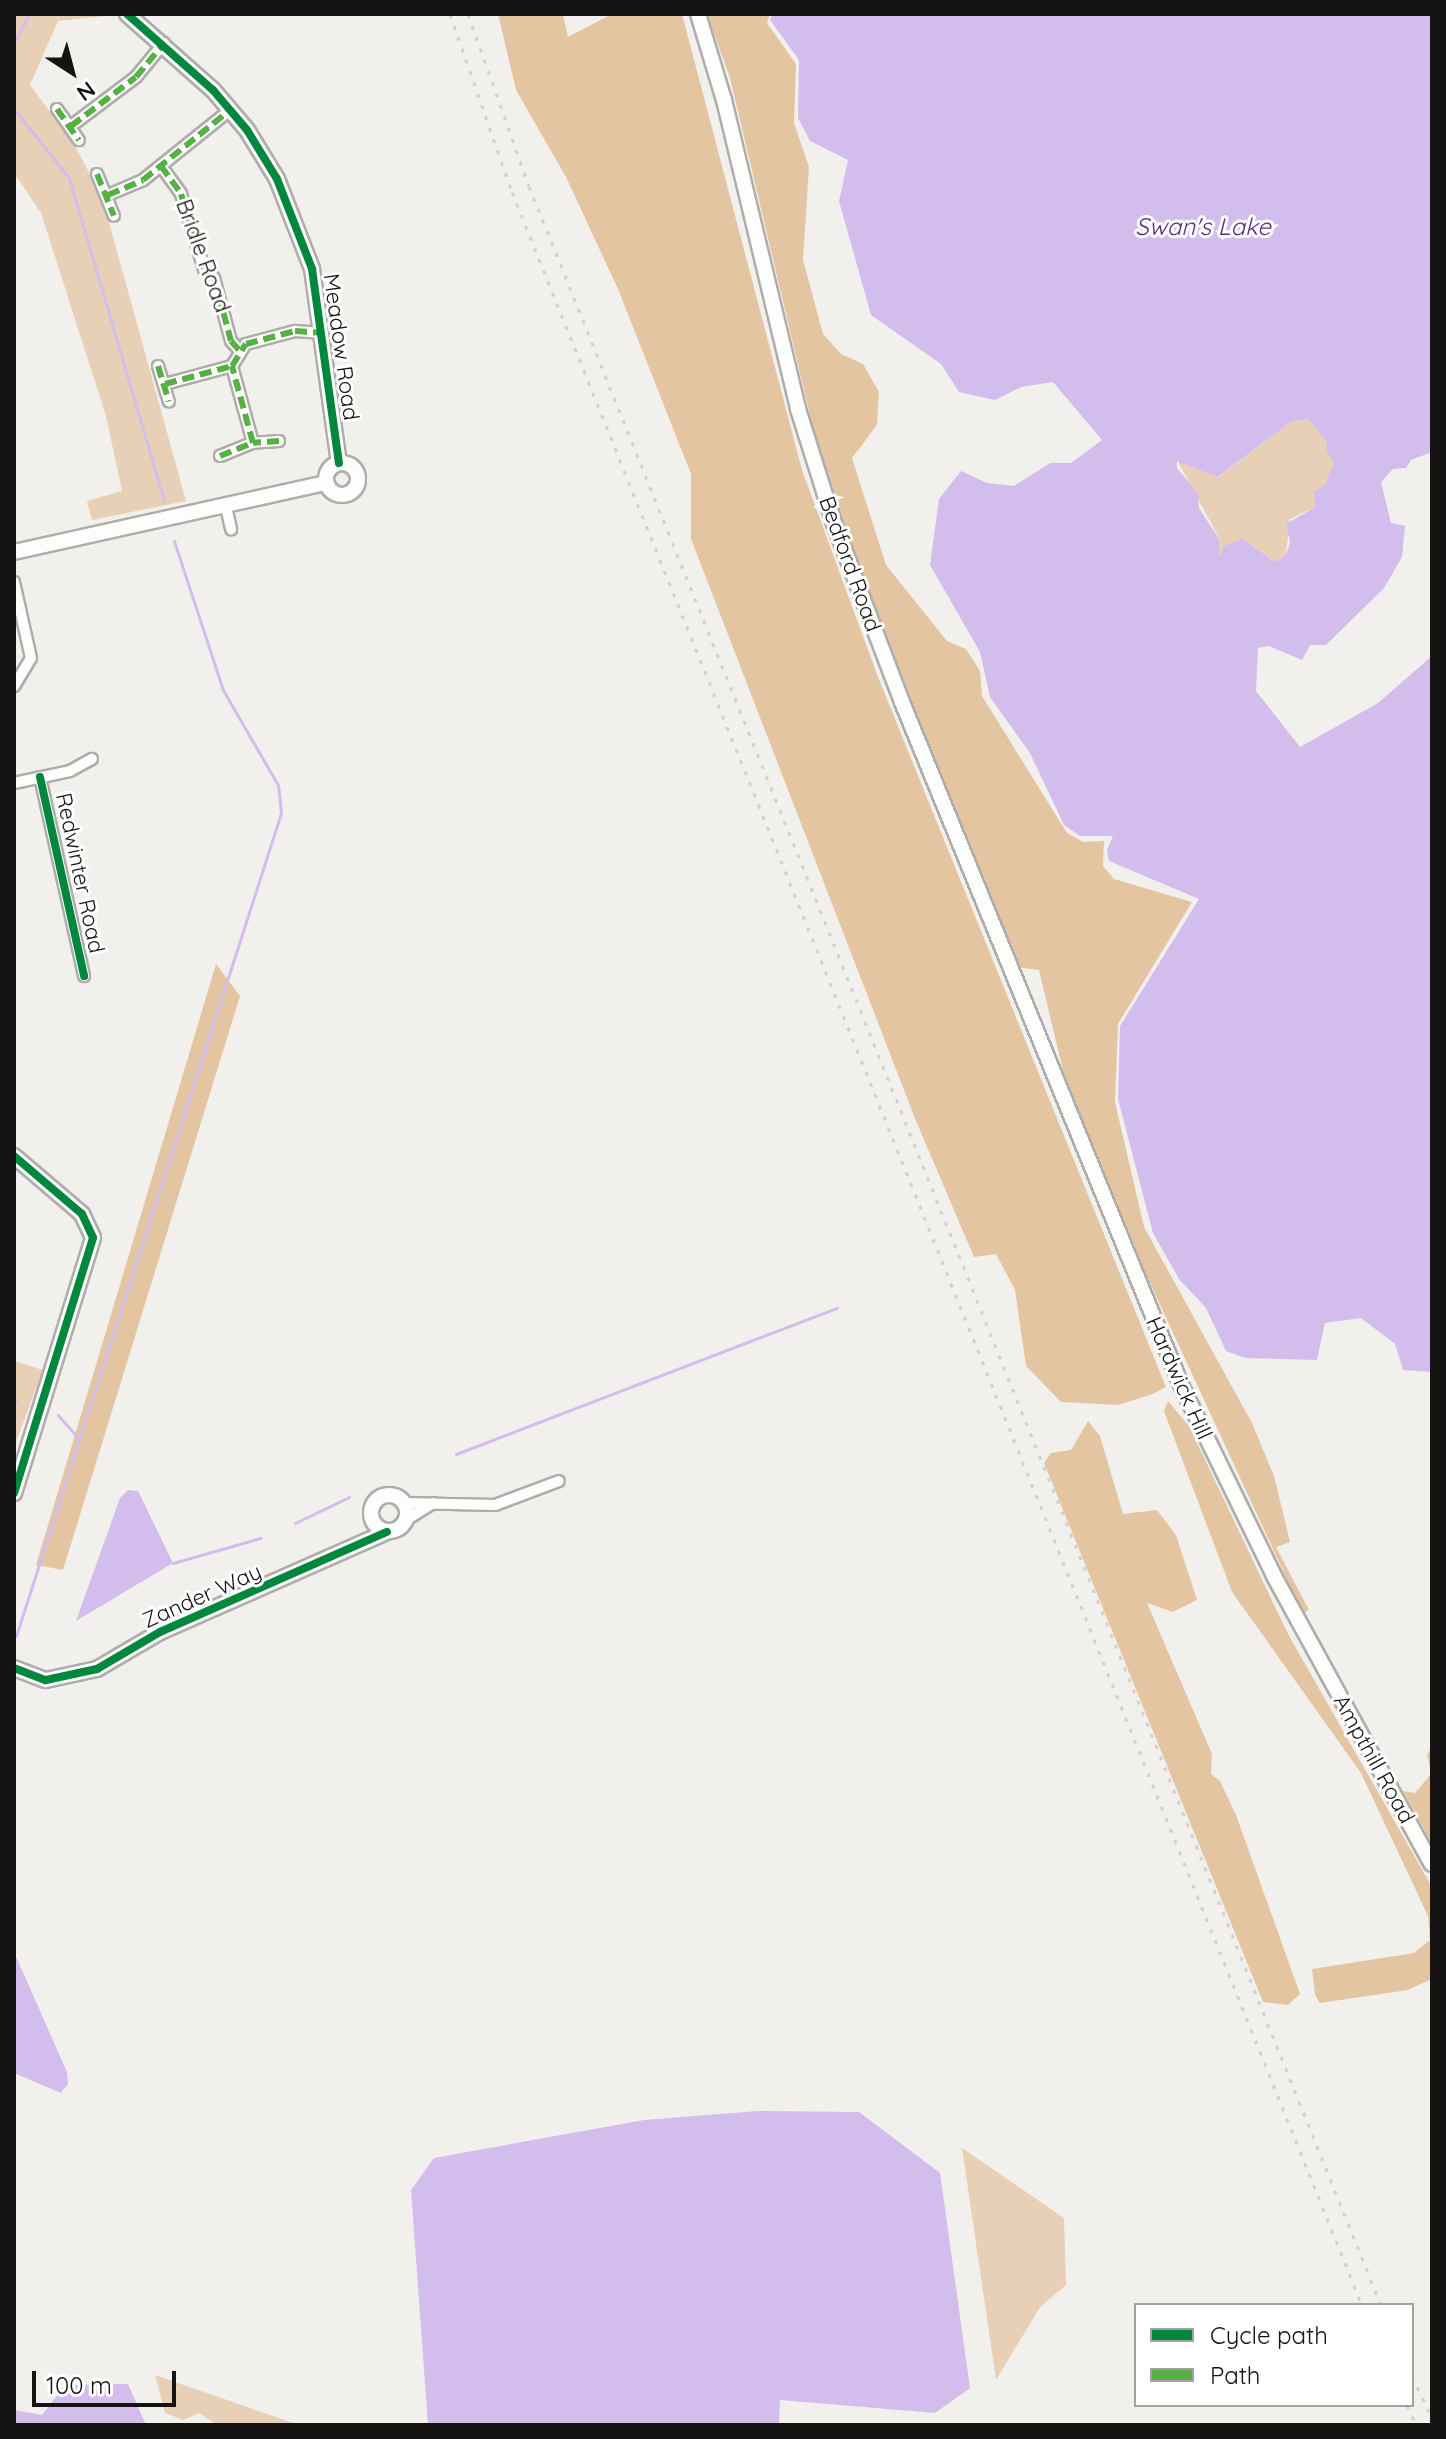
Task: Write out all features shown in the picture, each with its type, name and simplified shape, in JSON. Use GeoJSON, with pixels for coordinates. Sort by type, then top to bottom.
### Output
{"type":"FeatureCollection","features":[{"type":"Feature","properties":{"kind":"main road","name":"Meadow Road"},"geometry":{"type":"LineString","coordinates":[[127,14],[164,43],[230,110],[265,156],[296,224],[312,269],[339,463]]}},
{"type":"Feature","properties":{"kind":"main road","name":"Bedford Road"},"geometry":{"type":"LineString","coordinates":[[698,14],[724,100],[776,326],[834,523],[1060,1095]]}},
{"type":"Feature","properties":{"kind":"main road"},"geometry":{"type":"LineString","coordinates":[[339,463],[355,469],[356,487],[340,495],[326,483],[327,472],[339,463]]}},
{"type":"Feature","properties":{"kind":"main road"},"geometry":{"type":"LineString","coordinates":[[14,552],[326,483]]}},
{"type":"Feature","properties":{"kind":"main road","name":"Hardwick Hill"},"geometry":{"type":"LineString","coordinates":[[1060,1095],[1182,1387],[1315,1653]]}},
{"type":"Feature","properties":{"kind":"main road"},"geometry":{"type":"LineString","coordinates":[[14,1493],[93,1238],[82,1214],[16,1161]]}},
{"type":"Feature","properties":{"kind":"main road"},"geometry":{"type":"LineString","coordinates":[[353,1547],[383,1497],[404,1503],[406,1520]]}},
{"type":"Feature","properties":{"kind":"main road"},"geometry":{"type":"LineString","coordinates":[[370,1516],[387,1532]]}},
{"type":"Feature","properties":{"kind":"main road","name":"Zander Way"},"geometry":{"type":"LineString","coordinates":[[14,1668],[46,1680],[97,1669],[160,1632],[387,1532],[406,1520]]}},
{"type":"Feature","properties":{"kind":"main road","name":"Ampthill Road"},"geometry":{"type":"LineString","coordinates":[[1315,1653],[1432,1864]]}},
{"type":"Feature","properties":{"kind":"main road","name":"Zander Way"},"geometry":{"type":"LineString","coordinates":[[14,1676],[31,1676]]}},
{"type":"Feature","properties":{"kind":"street"},"geometry":{"type":"LineString","coordinates":[[71,126],[136,77],[164,43]]}},
{"type":"Feature","properties":{"kind":"street"},"geometry":{"type":"LineString","coordinates":[[57,109],[79,140]]}},
{"type":"Feature","properties":{"kind":"street"},"geometry":{"type":"LineString","coordinates":[[108,195],[161,166],[230,110]]}},
{"type":"Feature","properties":{"kind":"street","name":"Bridle Road"},"geometry":{"type":"LineString","coordinates":[[161,166],[181,194],[204,269],[214,278],[231,341],[239,350]]}},
{"type":"Feature","properties":{"kind":"street"},"geometry":{"type":"LineString","coordinates":[[97,174],[114,216]]}},
{"type":"Feature","properties":{"kind":"street"},"geometry":{"type":"LineString","coordinates":[[253,443],[232,366],[239,350],[295,331],[323,333]]}},
{"type":"Feature","properties":{"kind":"street"},"geometry":{"type":"LineString","coordinates":[[158,366],[169,401]]}},
{"type":"Feature","properties":{"kind":"street"},"geometry":{"type":"LineString","coordinates":[[165,384],[232,366]]}},
{"type":"Feature","properties":{"kind":"street"},"geometry":{"type":"LineString","coordinates":[[220,456],[253,443],[279,441]]}},
{"type":"Feature","properties":{"kind":"street"},"geometry":{"type":"LineString","coordinates":[[226,507],[231,529]]}},
{"type":"Feature","properties":{"kind":"street"},"geometry":{"type":"LineString","coordinates":[[14,582],[31,658],[14,686]]}},
{"type":"Feature","properties":{"kind":"street"},"geometry":{"type":"LineString","coordinates":[[14,783],[92,759]]}},
{"type":"Feature","properties":{"kind":"street","name":"Redwinter Road"},"geometry":{"type":"LineString","coordinates":[[40,777],[84,976]]}},
{"type":"Feature","properties":{"kind":"street"},"geometry":{"type":"LineString","coordinates":[[404,1503],[495,1505],[559,1481]]}},
{"type":"Feature","properties":{"kind":"street"},"geometry":{"type":"LineString","coordinates":[[406,1520],[434,1502]]}},
{"type":"Feature","properties":{"kind":"shaded area"},"geometry":{"type":"Polygon","coordinates":[[[14,14],[106,16],[58,21],[30,85],[74,144],[102,197],[186,501],[92,520],[87,501],[122,491],[106,416],[41,213],[14,173],[14,14]]]}},
{"type":"Feature","properties":{"kind":"shaded area"},"geometry":{"type":"Polygon","coordinates":[[[498,14],[563,14],[568,37],[612,14],[682,14],[802,470],[878,677],[1166,1387],[1153,1394],[1118,1405],[1061,1402],[1026,1366],[1015,1290],[996,1254],[974,1257],[916,1121],[691,539],[691,474],[618,289],[566,177],[516,90],[498,14]]]}},
{"type":"Feature","properties":{"kind":"shaded area"},"geometry":{"type":"Polygon","coordinates":[[[707,14],[770,14],[767,23],[796,64],[794,123],[809,167],[803,260],[823,334],[841,354],[863,364],[879,392],[877,425],[852,458],[886,565],[947,641],[966,649],[980,671],[982,696],[1067,833],[1083,842],[1104,841],[1103,866],[1114,879],[1192,902],[1118,1024],[1115,1102],[1144,1227],[1252,1423],[1274,1476],[1290,1542],[1276,1547],[1309,1610],[1303,1614],[1132,1244],[1069,1096],[1039,970],[1016,967],[869,601],[822,466],[730,78],[707,14]]]}},
{"type":"Feature","properties":{"kind":"shaded area"},"geometry":{"type":"Polygon","coordinates":[[[1308,419],[1327,442],[1335,462],[1315,507],[1290,519],[1286,555],[1275,562],[1249,543],[1224,549],[1220,557],[1219,538],[1177,460],[1219,477],[1291,422],[1308,419]]]}},
{"type":"Feature","properties":{"kind":"shaded area"},"geometry":{"type":"Polygon","coordinates":[[[216,964],[240,996],[63,1570],[36,1565],[216,964]]]}},
{"type":"Feature","properties":{"kind":"shaded area"},"geometry":{"type":"Polygon","coordinates":[[[14,1361],[43,1370],[14,1447],[14,1361]]]}},
{"type":"Feature","properties":{"kind":"shaded area"},"geometry":{"type":"Polygon","coordinates":[[[1168,1401],[1189,1426],[1288,1634],[1432,1887],[1432,1979],[1408,1990],[1320,2003],[1315,1995],[1312,1969],[1414,1953],[1430,1940],[1428,1916],[1361,1773],[1232,1592],[1164,1411],[1168,1401]]]}},
{"type":"Feature","properties":{"kind":"shaded area"},"geometry":{"type":"Polygon","coordinates":[[[1088,1421],[1100,1436],[1123,1514],[1157,1510],[1176,1535],[1197,1600],[1173,1612],[1147,1603],[1212,1754],[1211,1774],[1220,1781],[1236,1815],[1300,1994],[1288,2005],[1263,2002],[1044,1463],[1051,1453],[1071,1450],[1088,1421]]]}},
{"type":"Feature","properties":{"kind":"shaded area"},"geometry":{"type":"Polygon","coordinates":[[[1432,1747],[1432,1844],[1403,1791],[1415,1793],[1431,1774],[1427,1754],[1432,1747]]]}},
{"type":"Feature","properties":{"kind":"shaded area"},"geometry":{"type":"Polygon","coordinates":[[[962,2148],[1064,2218],[1066,2285],[1041,2306],[996,2380],[962,2148]]]}},
{"type":"Feature","properties":{"kind":"shaded area"},"geometry":{"type":"Polygon","coordinates":[[[155,2375],[299,2425],[217,2425],[199,2413],[183,2420],[165,2413],[155,2375]]]}},
{"type":"Feature","properties":{"kind":"water","name":"Swan's Lake"},"geometry":{"type":"Polygon","coordinates":[[[773,14],[1432,14],[1432,452],[1411,460],[1406,468],[1393,469],[1381,482],[1391,523],[1405,526],[1402,557],[1384,588],[1326,645],[1310,645],[1302,660],[1269,646],[1258,648],[1256,691],[1300,747],[1378,703],[1432,656],[1432,1372],[1403,1370],[1395,1344],[1361,1318],[1325,1323],[1317,1360],[1245,1358],[1226,1351],[1206,1308],[1179,1279],[1153,1233],[1118,1099],[1120,1026],[1199,899],[1109,861],[1107,850],[1113,836],[1080,836],[1064,825],[1030,753],[990,697],[980,652],[930,565],[939,499],[961,471],[987,483],[1014,486],[1050,463],[1071,463],[1102,440],[1053,382],[1021,387],[995,400],[959,392],[941,364],[871,315],[839,201],[848,160],[810,141],[798,118],[799,60],[770,20],[773,14]],[[1308,419],[1291,422],[1218,477],[1177,461],[1177,468],[1198,493],[1199,508],[1219,539],[1220,557],[1224,546],[1243,539],[1275,562],[1286,555],[1290,542],[1286,524],[1315,507],[1314,492],[1325,485],[1334,462],[1326,451],[1327,442],[1308,419]]]}},
{"type":"Feature","properties":{"kind":"water"},"geometry":{"type":"Polygon","coordinates":[[[128,1490],[138,1491],[173,1563],[76,1621],[120,1498],[128,1490]]]}},
{"type":"Feature","properties":{"kind":"water"},"geometry":{"type":"Polygon","coordinates":[[[14,1952],[67,2072],[68,2084],[61,2093],[14,2073],[14,1952]]]}},
{"type":"Feature","properties":{"kind":"water"},"geometry":{"type":"Polygon","coordinates":[[[758,2111],[859,2112],[940,2173],[970,2388],[935,2413],[780,2400],[779,2425],[428,2425],[411,2190],[434,2158],[644,2120],[758,2111]]]}},
{"type":"Feature","properties":{"kind":"water"},"geometry":{"type":"Polygon","coordinates":[[[128,2384],[146,2425],[14,2425],[14,2410],[42,2415],[65,2385],[128,2384]]]}},
{"type":"Feature","properties":{"kind":"waterway"},"geometry":{"type":"LineString","coordinates":[[14,43],[29,14]]}},
{"type":"Feature","properties":{"kind":"waterway"},"geometry":{"type":"LineString","coordinates":[[14,109],[69,178],[164,501]]}},
{"type":"Feature","properties":{"kind":"waterway"},"geometry":{"type":"LineString","coordinates":[[16,1636],[281,813],[278,785],[223,690],[174,541]]}},
{"type":"Feature","properties":{"kind":"waterway"},"geometry":{"type":"LineString","coordinates":[[456,1454],[837,1308]]}},
{"type":"Feature","properties":{"kind":"waterway"},"geometry":{"type":"LineString","coordinates":[[58,1415],[76,1436]]}},
{"type":"Feature","properties":{"kind":"waterway"},"geometry":{"type":"LineString","coordinates":[[295,1523],[349,1497]]}},
{"type":"Feature","properties":{"kind":"waterway"},"geometry":{"type":"LineString","coordinates":[[173,1563],[260,1538]]}},
{"type":"Feature","properties":{"kind":"railway"},"geometry":{"type":"LineString","coordinates":[[450,14],[512,192],[1361,2303]]}},
{"type":"Feature","properties":{"kind":"railway"},"geometry":{"type":"LineString","coordinates":[[468,14],[529,186],[1380,2303]]}},
{"type":"Feature","properties":{"kind":"railway"},"geometry":{"type":"LineString","coordinates":[[1414,2380],[1432,2417]]}},
{"type":"Feature","properties":{"kind":"railway"},"geometry":{"type":"LineString","coordinates":[[1408,2407],[1416,2425]]}},
{"type":"Feature","properties":{"kind":"marked path"},"geometry":{"type":"LineString","coordinates":[[71,126],[136,77],[164,43]]}},
{"type":"Feature","properties":{"kind":"marked path"},"geometry":{"type":"LineString","coordinates":[[57,109],[79,140]]}},
{"type":"Feature","properties":{"kind":"marked path"},"geometry":{"type":"LineString","coordinates":[[108,195],[143,180],[230,110]]}},
{"type":"Feature","properties":{"kind":"marked path"},"geometry":{"type":"LineString","coordinates":[[161,166],[181,194],[204,269],[214,278],[231,341],[239,350]]}},
{"type":"Feature","properties":{"kind":"marked path"},"geometry":{"type":"LineString","coordinates":[[97,174],[114,216]]}},
{"type":"Feature","properties":{"kind":"marked path"},"geometry":{"type":"LineString","coordinates":[[279,441],[253,443],[232,366],[246,344],[295,331],[323,333]]}},
{"type":"Feature","properties":{"kind":"marked path"},"geometry":{"type":"LineString","coordinates":[[158,366],[169,401]]}},
{"type":"Feature","properties":{"kind":"marked path"},"geometry":{"type":"LineString","coordinates":[[165,384],[232,366]]}},
{"type":"Feature","properties":{"kind":"marked path"},"geometry":{"type":"LineString","coordinates":[[220,456],[253,443]]}},
{"type":"Feature","properties":{"kind":"cycle path"},"geometry":{"type":"LineString","coordinates":[[127,14],[213,90],[247,130],[277,179],[312,269],[339,463]]}},
{"type":"Feature","properties":{"kind":"cycle path"},"geometry":{"type":"LineString","coordinates":[[40,777],[84,976]]}},
{"type":"Feature","properties":{"kind":"cycle path"},"geometry":{"type":"LineString","coordinates":[[14,1156],[82,1214],[93,1238],[14,1493]]}},
{"type":"Feature","properties":{"kind":"cycle path"},"geometry":{"type":"LineString","coordinates":[[14,1668],[46,1680],[97,1669],[160,1632],[387,1532]]}}]}
